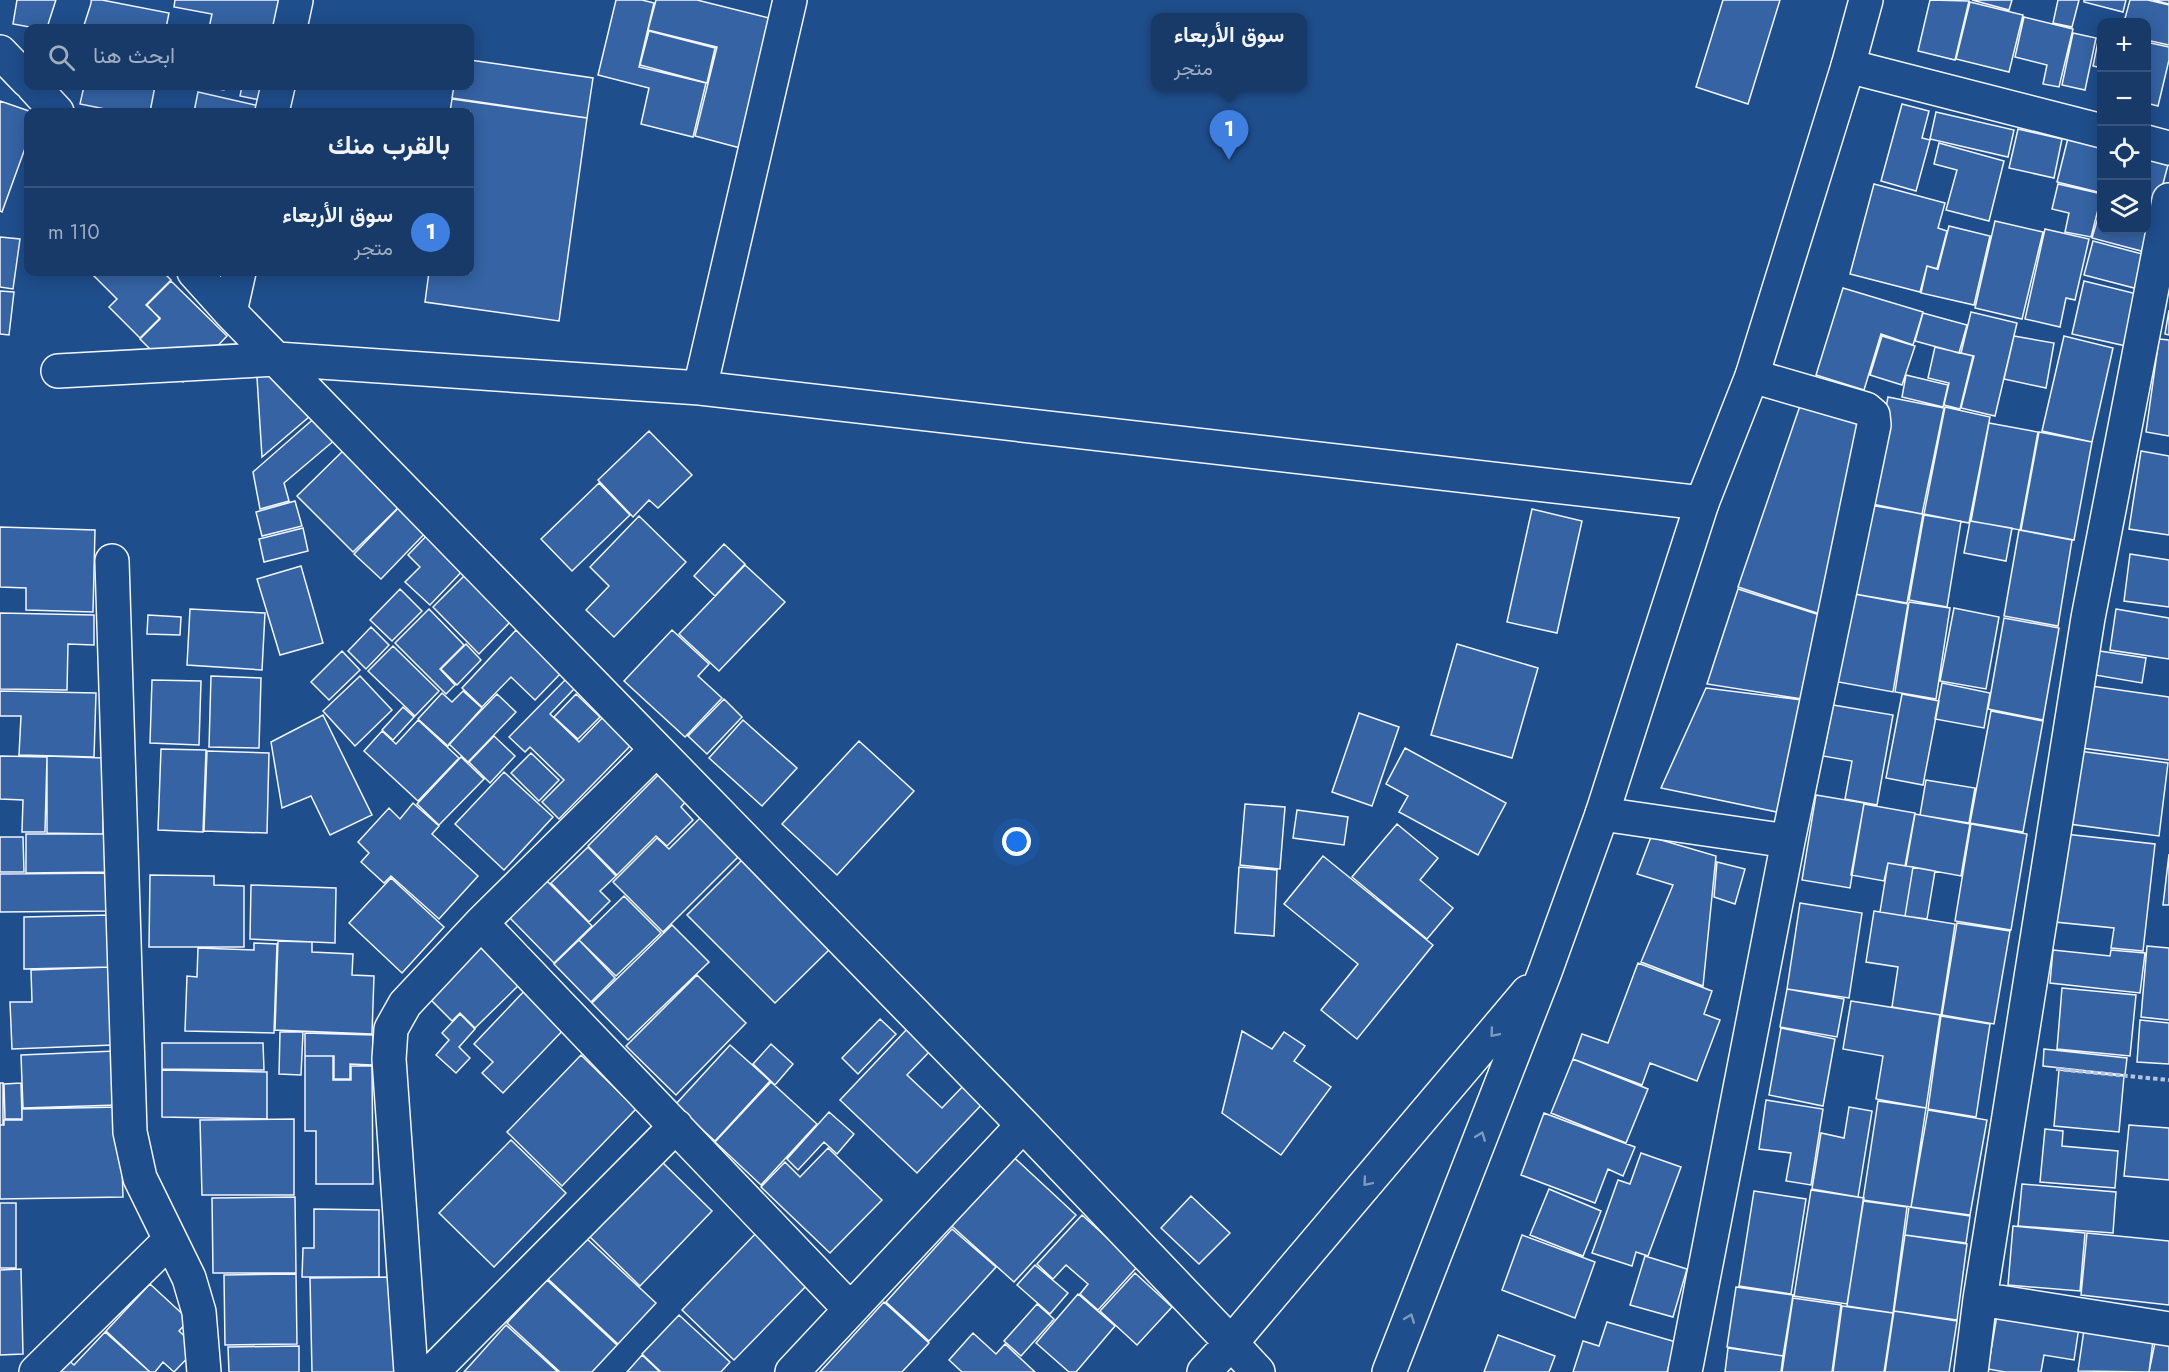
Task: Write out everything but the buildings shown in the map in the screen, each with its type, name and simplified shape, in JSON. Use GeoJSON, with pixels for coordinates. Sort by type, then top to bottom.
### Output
{"type":"FeatureCollection","features":[{"type":"Feature","properties":{"kind":"street"},"geometry":{"type":"LineString","coordinates":[[66,24],[74,0]]}},
{"type":"Feature","properties":{"kind":"street"},"geometry":{"type":"LineString","coordinates":[[291,24],[296,0]]}},
{"type":"Feature","properties":{"kind":"street"},"geometry":{"type":"LineString","coordinates":[[1389,1372],[1545,972],[1602,814],[1702,503],[1752,376],[1848,66],[1866,0]]}},
{"type":"Feature","properties":{"kind":"street"},"geometry":{"type":"LineString","coordinates":[[700,388],[784,1]]}},
{"type":"Feature","properties":{"kind":"street"},"geometry":{"type":"LineString","coordinates":[[0,52],[24,75]]}},
{"type":"Feature","properties":{"kind":"street"},"geometry":{"type":"LineString","coordinates":[[1848,66],[2097,130]]}},
{"type":"Feature","properties":{"kind":"street"},"geometry":{"type":"LineString","coordinates":[[273,108],[277,90]]}},
{"type":"Feature","properties":{"kind":"street"},"geometry":{"type":"LineString","coordinates":[[2151,143],[2169,148]]}},
{"type":"Feature","properties":{"kind":"street"},"geometry":{"type":"LineString","coordinates":[[1971,1372],[1980,1299],[2088,618],[2169,200]]}},
{"type":"Feature","properties":{"kind":"street"},"geometry":{"type":"LineString","coordinates":[[198,276],[230,312],[1023,1125],[1258,1372]]}},
{"type":"Feature","properties":{"kind":"street"},"geometry":{"type":"LineString","coordinates":[[230,312],[238,276]]}},
{"type":"Feature","properties":{"kind":"street"},"geometry":{"type":"LineString","coordinates":[[58,371],[277,359],[700,388],[1702,503]]}},
{"type":"Feature","properties":{"kind":"street"},"geometry":{"type":"LineString","coordinates":[[1685,1372],[1788,841],[1874,425],[1874,415],[1866,409],[1752,376]]}},
{"type":"Feature","properties":{"kind":"street"},"geometry":{"type":"LineString","coordinates":[[112,561],[130,1132],[140,1178],[189,1278],[199,1312],[204,1372]]}},
{"type":"Feature","properties":{"kind":"street"},"geometry":{"type":"LineString","coordinates":[[411,1372],[390,1059],[391,1029],[405,1004],[481,923],[656,750]]}},
{"type":"Feature","properties":{"kind":"street"},"geometry":{"type":"LineString","coordinates":[[1602,814],[1788,841]]}},
{"type":"Feature","properties":{"kind":"street"},"geometry":{"type":"LineString","coordinates":[[481,923],[850,1309]]}},
{"type":"Feature","properties":{"kind":"street"},"geometry":{"type":"LineString","coordinates":[[1204,1372],[1545,972]]}},
{"type":"Feature","properties":{"kind":"street"},"geometry":{"type":"LineString","coordinates":[[792,1372],[1023,1125]]}},
{"type":"Feature","properties":{"kind":"street"},"geometry":{"type":"LineString","coordinates":[[432,1372],[676,1126]]}},
{"type":"Feature","properties":{"kind":"street"},"geometry":{"type":"LineString","coordinates":[[36,1372],[170,1240]]}},
{"type":"Feature","properties":{"kind":"street"},"geometry":{"type":"LineString","coordinates":[[1980,1299],[2169,1329]]}},
{"type":"Feature","properties":{"kind":"path"},"geometry":{"type":"LineString","coordinates":[[2017,1065],[2169,1080]]}},
{"type":"Feature","properties":{"kind":"place","name":"سوق الأربعاء"},"geometry":{"type":"Point","coordinates":[1229,160]}}]}
